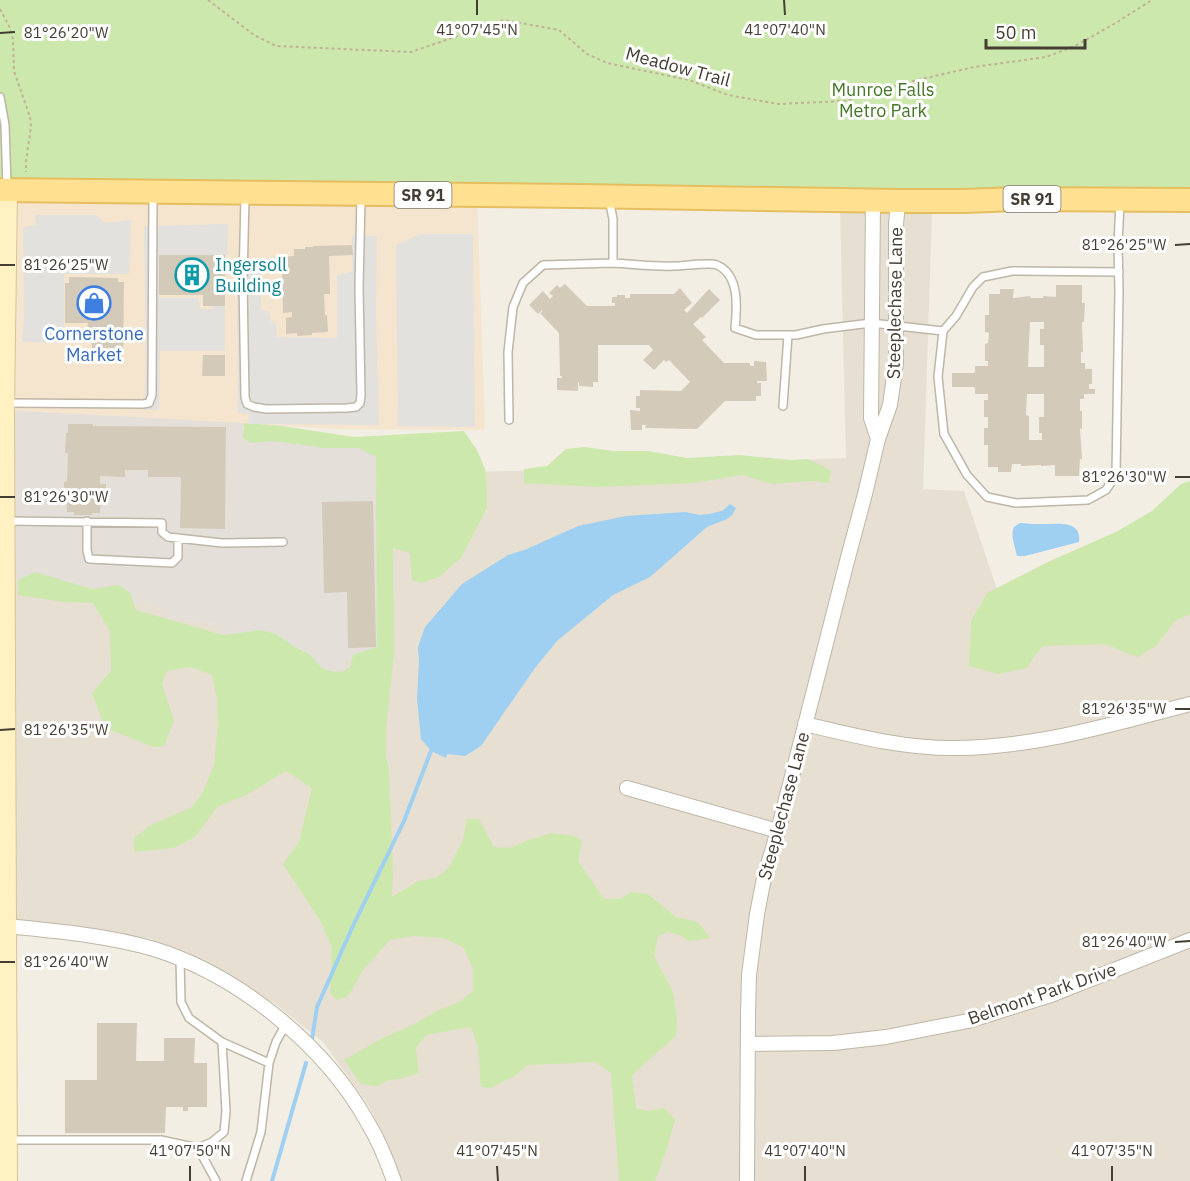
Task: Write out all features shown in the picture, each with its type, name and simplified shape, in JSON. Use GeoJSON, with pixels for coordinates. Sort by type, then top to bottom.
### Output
{"type":"FeatureCollection","features":[{"type":"Feature","properties":{"kind":"main road","name":"SR 91"},"geometry":{"type":"LineString","coordinates":[[12,190],[361,194],[618,202],[1190,200]]}},
{"type":"Feature","properties":{"kind":"street"},"geometry":{"type":"LineString","coordinates":[[7,1181],[5,521],[2,457],[12,190]]}},
{"type":"Feature","properties":{"kind":"street","name":"Steeplechase Lane"},"geometry":{"type":"LineString","coordinates":[[873,201],[871,418],[878,439]]}},
{"type":"Feature","properties":{"kind":"street","name":"Steeplechase Lane"},"geometry":{"type":"LineString","coordinates":[[747,1181],[749,975],[755,926],[764,878],[878,439],[890,405],[896,363],[898,201]]}},
{"type":"Feature","properties":{"kind":"street"},"geometry":{"type":"LineString","coordinates":[[805,724],[874,740],[957,748],[977,747],[1029,743],[1080,733],[1190,704]]}},
{"type":"Feature","properties":{"kind":"street"},"geometry":{"type":"LineString","coordinates":[[627,788],[778,831]]}},
{"type":"Feature","properties":{"kind":"street"},"geometry":{"type":"LineString","coordinates":[[6,926],[120,940],[180,958],[229,982],[286,1024],[308,1045],[350,1094],[368,1122],[394,1181]]}},
{"type":"Feature","properties":{"kind":"street","name":"Belmont Park Drive"},"geometry":{"type":"LineString","coordinates":[[748,1044],[833,1044],[886,1037],[968,1021],[1051,994],[1190,940]]}},
{"type":"Feature","properties":{"kind":"lane"},"geometry":{"type":"LineString","coordinates":[[0,97],[12,190]]}},
{"type":"Feature","properties":{"kind":"lane"},"geometry":{"type":"LineString","coordinates":[[3,410],[149,402],[152,395],[153,191]]}},
{"type":"Feature","properties":{"kind":"lane"},"geometry":{"type":"LineString","coordinates":[[245,192],[243,282],[245,397],[247,404],[266,409],[347,408],[356,407],[360,403],[361,194]]}},
{"type":"Feature","properties":{"kind":"lane"},"geometry":{"type":"LineString","coordinates":[[1119,272],[1012,271],[983,277],[973,287],[944,332],[938,377],[944,434],[967,475],[987,497],[1016,503],[1088,500],[1106,490],[1116,475],[1119,272],[1118,244],[1120,199]]}},
{"type":"Feature","properties":{"kind":"lane"},"geometry":{"type":"LineString","coordinates":[[613,263],[613,219],[618,202]]}},
{"type":"Feature","properties":{"kind":"lane"},"geometry":{"type":"LineString","coordinates":[[613,219],[618,202]]}},
{"type":"Feature","properties":{"kind":"lane"},"geometry":{"type":"LineString","coordinates":[[509,420],[508,352],[513,307],[523,283],[543,265],[715,264],[728,273],[735,287],[737,307],[735,328],[756,335],[796,335],[823,329],[872,324],[944,332]]}},
{"type":"Feature","properties":{"kind":"lane"},"geometry":{"type":"LineString","coordinates":[[783,406],[788,335]]}},
{"type":"Feature","properties":{"kind":"lane"},"geometry":{"type":"LineString","coordinates":[[5,521],[162,523],[162,532],[168,537],[222,543],[283,542]]}},
{"type":"Feature","properties":{"kind":"lane"},"geometry":{"type":"LineString","coordinates":[[87,521],[89,559],[172,562],[178,557],[178,538]]}},
{"type":"Feature","properties":{"kind":"lane"},"geometry":{"type":"LineString","coordinates":[[180,958],[182,1002],[189,1018],[222,1042],[269,1063]]}},
{"type":"Feature","properties":{"kind":"lane"},"geometry":{"type":"LineString","coordinates":[[246,1181],[261,1132],[269,1063],[276,1042],[286,1024]]}},
{"type":"Feature","properties":{"kind":"lane"},"geometry":{"type":"LineString","coordinates":[[6,1140],[161,1140],[198,1148],[212,1142],[224,1132],[226,1111],[222,1042]]}},
{"type":"Feature","properties":{"kind":"lane"},"geometry":{"type":"LineString","coordinates":[[198,1148],[216,1181]]}},
{"type":"Feature","properties":{"kind":"path","name":"Meadow Trail"},"geometry":{"type":"LineString","coordinates":[[208,0],[254,35],[276,46],[411,52],[504,20],[559,30],[587,54],[607,63],[689,80],[728,96],[778,104],[845,101],[913,81],[974,67],[1046,57],[1075,46],[1152,0]]}},
{"type":"Feature","properties":{"kind":"path"},"geometry":{"type":"LineString","coordinates":[[0,9],[10,28],[13,39],[14,71],[30,117],[26,166],[12,190]]}},
{"type":"Feature","properties":{"kind":"shaded area"},"geometry":{"type":"Polygon","coordinates":[[[0,190],[477,195],[485,430],[337,429],[5,410],[0,190]]]}},
{"type":"Feature","properties":{"kind":"shaded area"},"geometry":{"type":"Polygon","coordinates":[[[840,211],[932,214],[923,489],[964,491],[1000,598],[1190,522],[1190,1181],[401,1181],[388,1145],[369,1106],[323,1042],[274,1003],[152,939],[15,919],[12,581],[166,607],[166,618],[377,647],[375,476],[846,458],[840,211]]]}},
{"type":"Feature","properties":{"kind":"shaded area"},"geometry":{"type":"Polygon","coordinates":[[[35,215],[96,215],[105,223],[131,220],[129,274],[64,274],[64,343],[22,342],[23,227],[36,225],[35,215]]]}},
{"type":"Feature","properties":{"kind":"shaded area"},"geometry":{"type":"Polygon","coordinates":[[[228,224],[227,255],[159,256],[159,298],[199,298],[200,309],[225,306],[225,351],[160,351],[159,410],[144,410],[146,360],[144,226],[228,224]]]}},
{"type":"Feature","properties":{"kind":"shaded area"},"geometry":{"type":"Polygon","coordinates":[[[421,234],[473,234],[475,427],[398,426],[396,245],[421,234]]]}},
{"type":"Feature","properties":{"kind":"shaded area"},"geometry":{"type":"Polygon","coordinates":[[[352,235],[377,236],[376,315],[379,425],[248,424],[249,413],[238,413],[237,267],[261,268],[261,310],[269,311],[271,322],[276,323],[277,337],[337,338],[337,275],[352,272],[352,235]]]}},
{"type":"Feature","properties":{"kind":"shaded area"},"geometry":{"type":"Polygon","coordinates":[[[4,410],[244,423],[243,430],[373,441],[376,457],[377,647],[367,676],[305,676],[219,646],[220,624],[166,618],[165,607],[5,580],[4,410]]]}},
{"type":"Feature","properties":{"kind":"green space","name":"Munroe Falls Metro Park"},"geometry":{"type":"Polygon","coordinates":[[[0,0],[1190,0],[1190,200],[0,190],[0,0]]]}},
{"type":"Feature","properties":{"kind":"green space"},"geometry":{"type":"Polygon","coordinates":[[[244,423],[282,426],[354,437],[464,431],[478,452],[486,472],[487,508],[461,558],[439,577],[421,583],[412,580],[410,553],[393,548],[394,654],[386,729],[393,873],[392,897],[418,881],[436,878],[449,867],[463,840],[467,819],[479,819],[494,847],[510,848],[552,833],[574,836],[582,841],[578,861],[604,899],[620,899],[632,892],[648,894],[676,917],[698,922],[710,938],[689,941],[668,932],[658,936],[654,956],[673,992],[677,1018],[676,1036],[632,1076],[636,1108],[648,1111],[664,1108],[675,1120],[655,1181],[619,1181],[611,1073],[595,1062],[527,1065],[516,1075],[491,1088],[481,1087],[478,1047],[471,1027],[426,1035],[416,1048],[419,1073],[388,1080],[378,1086],[361,1084],[344,1060],[385,1037],[459,1002],[473,991],[473,968],[463,947],[443,938],[413,936],[390,940],[363,970],[348,996],[337,1000],[330,993],[332,948],[321,922],[283,864],[299,842],[312,788],[286,771],[246,795],[217,807],[195,837],[173,848],[135,852],[134,838],[149,826],[192,807],[203,792],[214,765],[218,723],[217,699],[212,675],[191,667],[167,671],[162,684],[174,721],[164,746],[154,747],[105,728],[92,693],[111,671],[110,631],[93,603],[64,602],[18,595],[18,580],[35,572],[92,589],[118,585],[130,592],[136,610],[223,635],[261,630],[276,634],[309,654],[322,668],[330,671],[342,672],[350,667],[353,655],[377,647],[376,457],[358,448],[324,448],[275,441],[251,443],[243,438],[244,423]]]}},
{"type":"Feature","properties":{"kind":"green space"},"geometry":{"type":"Polygon","coordinates":[[[585,447],[613,451],[648,451],[687,458],[739,455],[791,460],[807,459],[831,471],[829,483],[812,481],[772,484],[743,475],[693,483],[598,487],[524,483],[524,469],[547,466],[566,449],[585,447]]]}},
{"type":"Feature","properties":{"kind":"green space"},"geometry":{"type":"Polygon","coordinates":[[[1190,481],[1190,614],[1175,621],[1156,646],[1137,657],[1105,644],[1043,646],[1027,668],[998,674],[969,666],[971,621],[987,593],[1050,561],[1116,532],[1152,511],[1181,484],[1190,481]]]}},
{"type":"Feature","properties":{"kind":"water"},"geometry":{"type":"Polygon","coordinates":[[[730,504],[736,508],[727,519],[707,527],[650,577],[613,595],[557,641],[535,668],[481,746],[465,756],[447,754],[446,758],[431,751],[421,739],[417,699],[418,647],[425,627],[462,584],[508,555],[578,526],[626,516],[685,512],[709,514],[722,511],[730,504]]]}},
{"type":"Feature","properties":{"kind":"water"},"geometry":{"type":"Polygon","coordinates":[[[1020,523],[1068,525],[1077,530],[1079,542],[1017,556],[1012,534],[1014,527],[1020,523]]]}},
{"type":"Feature","properties":{"kind":"building"},"geometry":{"type":"Polygon","coordinates":[[[352,245],[353,255],[329,256],[330,294],[324,294],[328,332],[297,336],[297,333],[286,334],[286,318],[292,317],[292,312],[283,313],[282,270],[264,271],[264,259],[294,256],[294,249],[305,249],[305,247],[352,245]]]}},
{"type":"Feature","properties":{"kind":"building","name":"Ingersoll Building"},"geometry":{"type":"Polygon","coordinates":[[[159,255],[225,255],[225,306],[203,306],[203,295],[159,295],[159,255]]]}},
{"type":"Feature","properties":{"kind":"building","name":"Cornerstone Market"},"geometry":{"type":"Polygon","coordinates":[[[69,277],[118,278],[118,282],[124,282],[123,360],[92,361],[92,330],[87,330],[88,323],[65,323],[65,283],[69,283],[69,277]]]}},
{"type":"Feature","properties":{"kind":"building"},"geometry":{"type":"Polygon","coordinates":[[[565,284],[587,306],[615,306],[615,303],[612,303],[612,297],[617,297],[617,295],[630,298],[630,294],[674,294],[680,288],[692,303],[684,310],[687,313],[709,289],[720,300],[693,324],[706,337],[702,340],[724,363],[750,363],[750,366],[754,366],[754,361],[766,362],[767,381],[757,381],[761,383],[761,396],[756,396],[756,401],[725,401],[697,429],[645,428],[646,425],[642,425],[642,430],[631,430],[630,410],[640,411],[640,408],[636,408],[636,396],[640,396],[640,390],[681,391],[690,382],[669,360],[666,362],[664,360],[654,370],[643,360],[653,350],[649,345],[598,345],[598,382],[593,382],[593,387],[579,386],[578,382],[578,391],[557,390],[557,378],[562,378],[560,376],[559,333],[540,313],[542,310],[538,314],[529,305],[543,291],[550,299],[553,296],[549,293],[557,285],[560,288],[565,284]]]}},
{"type":"Feature","properties":{"kind":"building"},"geometry":{"type":"Polygon","coordinates":[[[1056,285],[1082,285],[1082,303],[1085,303],[1081,363],[1085,363],[1085,369],[1092,369],[1092,384],[1089,384],[1089,389],[1095,389],[1095,394],[1084,394],[1084,399],[1080,399],[1082,459],[1080,459],[1079,476],[1055,476],[1055,465],[1012,464],[1011,472],[998,472],[998,467],[988,467],[988,445],[984,445],[984,428],[988,428],[988,417],[984,417],[984,400],[988,400],[988,394],[975,394],[975,387],[952,387],[952,373],[975,373],[975,366],[988,366],[988,361],[985,361],[985,344],[988,343],[989,333],[985,332],[985,315],[989,315],[989,294],[1000,294],[1000,289],[1014,289],[1013,298],[1056,297],[1056,285]],[[1030,322],[1028,367],[1044,367],[1044,345],[1040,345],[1040,329],[1044,329],[1044,322],[1030,322]],[[1027,394],[1026,415],[1029,416],[1029,440],[1042,440],[1042,433],[1039,433],[1039,417],[1044,417],[1044,394],[1027,394]]]}},
{"type":"Feature","properties":{"kind":"building"},"geometry":{"type":"Polygon","coordinates":[[[203,355],[225,355],[225,376],[202,376],[203,355]]]}},
{"type":"Feature","properties":{"kind":"building"},"geometry":{"type":"Polygon","coordinates":[[[68,424],[226,427],[225,529],[180,528],[181,477],[148,477],[148,470],[125,470],[125,477],[100,476],[100,484],[106,484],[106,496],[101,496],[100,513],[74,515],[74,512],[67,512],[67,501],[64,501],[64,482],[67,481],[68,453],[65,453],[68,424]]]}},
{"type":"Feature","properties":{"kind":"building"},"geometry":{"type":"Polygon","coordinates":[[[373,501],[376,647],[348,648],[347,592],[324,593],[322,502],[373,501]]]}},
{"type":"Feature","properties":{"kind":"building"},"geometry":{"type":"Polygon","coordinates":[[[97,1023],[137,1023],[136,1061],[164,1061],[164,1038],[195,1038],[194,1063],[207,1063],[207,1107],[188,1107],[188,1111],[183,1111],[183,1107],[166,1107],[165,1133],[65,1133],[65,1080],[97,1080],[97,1023]]]}},
{"type":"Feature","properties":{"kind":"waterway"},"geometry":{"type":"LineString","coordinates":[[312,1039],[317,1007],[404,821],[431,751]]}},
{"type":"Feature","properties":{"kind":"waterway"},"geometry":{"type":"LineString","coordinates":[[272,1181],[306,1063]]}},
{"type":"Feature","properties":{"kind":"place","name":"Ingersoll Building"},"geometry":{"type":"Point","coordinates":[192,275]}},
{"type":"Feature","properties":{"kind":"place","name":"Cornerstone Market"},"geometry":{"type":"Point","coordinates":[94,303]}}]}
